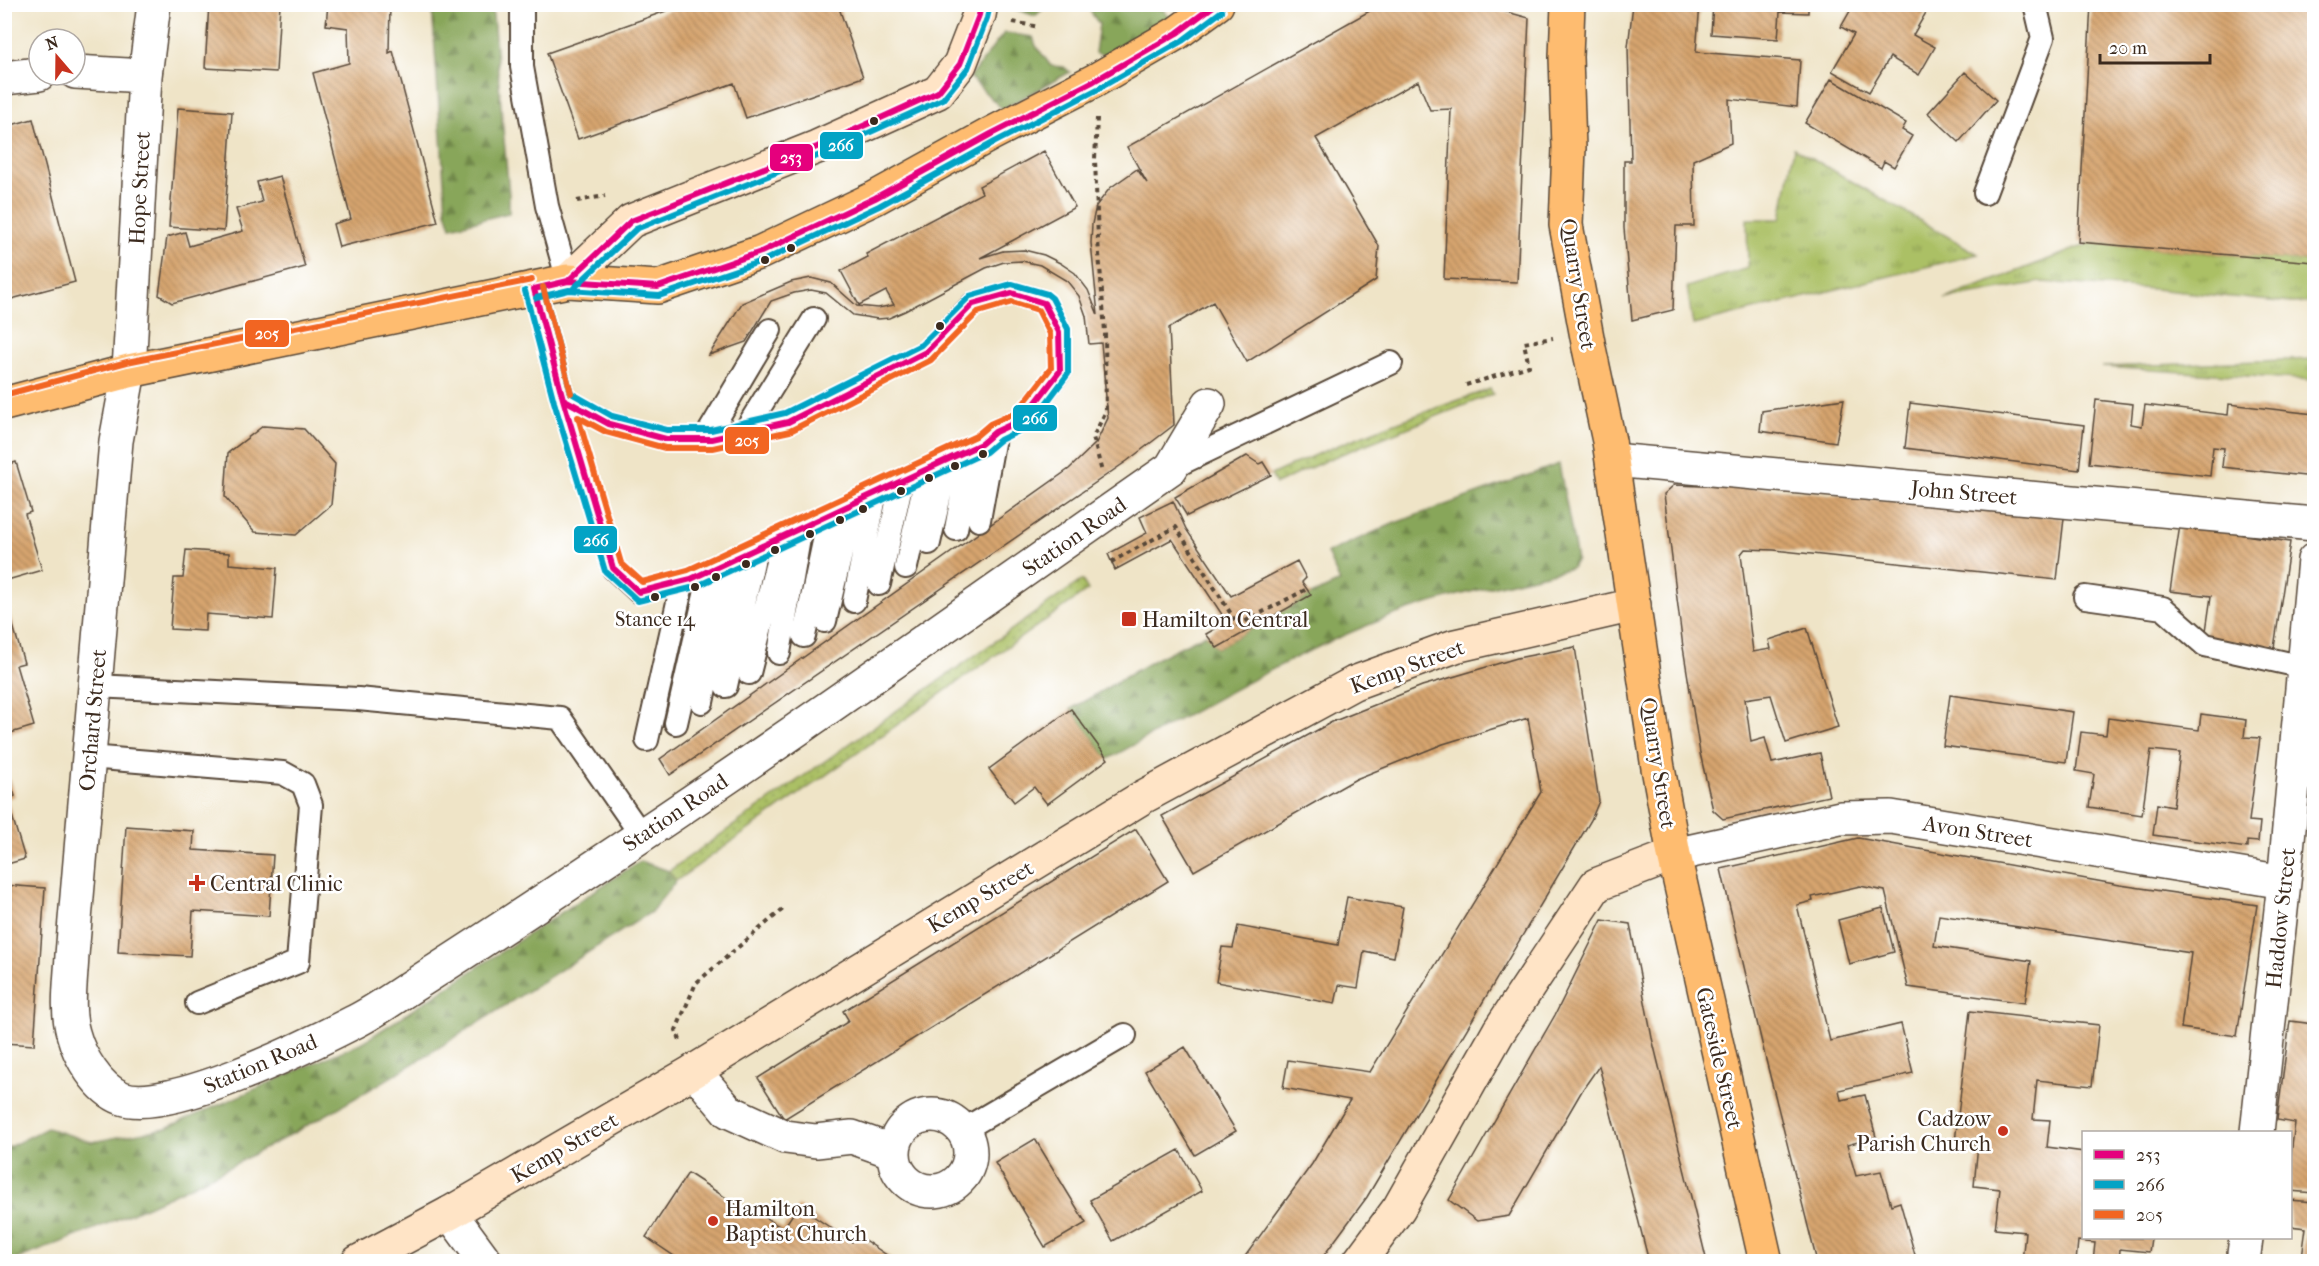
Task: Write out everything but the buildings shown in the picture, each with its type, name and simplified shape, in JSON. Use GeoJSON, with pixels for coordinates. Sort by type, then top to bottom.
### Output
{"type":"FeatureCollection","features":[{"type":"Feature","properties":{"kind":"main road"},"geometry":{"type":"LineString","coordinates":[[4,404],[129,371],[568,281],[658,287],[762,252],[875,198],[1094,81],[1178,33],[1217,4]]}},
{"type":"Feature","properties":{"kind":"main road","name":"Quarry Street"},"geometry":{"type":"LineString","coordinates":[[1568,4],[1566,57],[1569,148],[1566,225],[1611,451],[1658,768],[1674,855]]}},
{"type":"Feature","properties":{"kind":"main road","name":"Quarry Street"},"geometry":{"type":"LineString","coordinates":[[1569,148],[1592,4]]}},
{"type":"Feature","properties":{"kind":"main road","name":"Gateside Street"},"geometry":{"type":"LineString","coordinates":[[1674,855],[1767,1262]]}},
{"type":"Feature","properties":{"kind":"street","name":"Hope Street"},"geometry":{"type":"LineString","coordinates":[[129,371],[145,76],[154,4]]}},
{"type":"Feature","properties":{"kind":"street"},"geometry":{"type":"LineString","coordinates":[[568,281],[632,221],[817,147],[938,92],[960,64],[981,4]]}},
{"type":"Feature","properties":{"kind":"street"},"geometry":{"type":"LineString","coordinates":[[87,73],[145,76]]}},
{"type":"Feature","properties":{"kind":"street"},"geometry":{"type":"LineString","coordinates":[[4,78],[27,75]]}},
{"type":"Feature","properties":{"kind":"street","name":"Orchard Street"},"geometry":{"type":"LineString","coordinates":[[88,1066],[73,1032],[70,998],[72,956],[116,441],[129,371]]}},
{"type":"Feature","properties":{"kind":"street","name":"Station Road"},"geometry":{"type":"LineString","coordinates":[[88,1066],[103,1087],[121,1098],[137,1101],[181,1096],[251,1070],[354,1023],[642,836],[1171,468],[1209,404]]}},
{"type":"Feature","properties":{"kind":"street","name":"John Street"},"geometry":{"type":"LineString","coordinates":[[1611,451],[2314,524]]}},
{"type":"Feature","properties":{"kind":"street","name":"Haddow Street"},"geometry":{"type":"LineString","coordinates":[[2257,1131],[2284,882],[2314,560]]}},
{"type":"Feature","properties":{"kind":"street","name":"Kemp Street"},"geometry":{"type":"LineString","coordinates":[[358,1262],[450,1213],[694,1071],[1143,797],[1354,683],[1455,646],[1634,605]]}},
{"type":"Feature","properties":{"kind":"street","name":"Avon Street"},"geometry":{"type":"LineString","coordinates":[[1674,855],[1840,818],[1891,817],[2284,882]]}},
{"type":"Feature","properties":{"kind":"street","name":"Quarry Street"},"geometry":{"type":"LineString","coordinates":[[1359,1262],[1399,1208],[1499,1031],[1596,885],[1674,855]]}},
{"type":"Feature","properties":{"kind":"street"},"geometry":{"type":"LineString","coordinates":[[694,1071],[728,1112],[785,1137],[816,1141],[852,1137],[894,1152]]}},
{"type":"Feature","properties":{"kind":"street"},"geometry":{"type":"LineString","coordinates":[[936,1115],[951,1120],[963,1130],[969,1143],[970,1157],[966,1171],[957,1182],[944,1189],[929,1191],[915,1187],[904,1178],[897,1166],[894,1152],[898,1137],[908,1124],[921,1117],[936,1115]]}},
{"type":"Feature","properties":{"kind":"street"},"geometry":{"type":"LineString","coordinates":[[450,1213],[486,1262]]}},
{"type":"Feature","properties":{"kind":"street"},"geometry":{"type":"LineString","coordinates":[[2243,1262],[2246,1239]]}},
{"type":"Feature","properties":{"kind":"lane"},"geometry":{"type":"LineString","coordinates":[[522,4],[522,68],[547,206],[568,281]]}},
{"type":"Feature","properties":{"kind":"lane"},"geometry":{"type":"LineString","coordinates":[[1985,194],[2043,38],[2035,4]]}},
{"type":"Feature","properties":{"kind":"lane"},"geometry":{"type":"LineString","coordinates":[[534,289],[563,399],[613,568],[639,592],[683,580],[711,569],[981,444],[995,432],[1023,419],[1060,371],[1059,332],[1044,303],[1011,293],[973,304],[926,352],[788,422],[705,439],[666,439],[609,424],[563,399]]}},
{"type":"Feature","properties":{"kind":"lane"},"geometry":{"type":"LineString","coordinates":[[745,431],[814,319]]}},
{"type":"Feature","properties":{"kind":"lane"},"geometry":{"type":"LineString","coordinates":[[705,439],[770,330]]}},
{"type":"Feature","properties":{"kind":"lane"},"geometry":{"type":"LineString","coordinates":[[1171,468],[1391,363]]}},
{"type":"Feature","properties":{"kind":"lane"},"geometry":{"type":"LineString","coordinates":[[979,520],[995,432]]}},
{"type":"Feature","properties":{"kind":"lane"},"geometry":{"type":"LineString","coordinates":[[956,529],[971,448]]}},
{"type":"Feature","properties":{"kind":"lane"},"geometry":{"type":"LineString","coordinates":[[929,543],[948,459]]}},
{"type":"Feature","properties":{"kind":"lane"},"geometry":{"type":"LineString","coordinates":[[906,567],[927,469]]}},
{"type":"Feature","properties":{"kind":"lane"},"geometry":{"type":"LineString","coordinates":[[879,584],[902,481]]}},
{"type":"Feature","properties":{"kind":"lane"},"geometry":{"type":"LineString","coordinates":[[854,601],[876,492]]}},
{"type":"Feature","properties":{"kind":"lane"},"geometry":{"type":"LineString","coordinates":[[825,621],[853,503]]}},
{"type":"Feature","properties":{"kind":"lane"},"geometry":{"type":"LineString","coordinates":[[804,636],[830,513]]}},
{"type":"Feature","properties":{"kind":"lane"},"geometry":{"type":"LineString","coordinates":[[779,653],[792,531]]}},
{"type":"Feature","properties":{"kind":"lane"},"geometry":{"type":"LineString","coordinates":[[749,673],[792,531]]}},
{"type":"Feature","properties":{"kind":"lane"},"geometry":{"type":"LineString","coordinates":[[726,686],[756,548]]}},
{"type":"Feature","properties":{"kind":"lane"},"geometry":{"type":"LineString","coordinates":[[702,702],[732,559]]}},
{"type":"Feature","properties":{"kind":"lane"},"geometry":{"type":"LineString","coordinates":[[676,723],[711,569]]}},
{"type":"Feature","properties":{"kind":"lane"},"geometry":{"type":"LineString","coordinates":[[646,740],[683,580]]}},
{"type":"Feature","properties":{"kind":"lane"},"geometry":{"type":"LineString","coordinates":[[2085,597],[2163,608],[2205,645],[2304,667]]}},
{"type":"Feature","properties":{"kind":"lane"},"geometry":{"type":"LineString","coordinates":[[95,686],[358,699],[560,718],[642,836]]}},
{"type":"Feature","properties":{"kind":"lane"},"geometry":{"type":"LineString","coordinates":[[89,757],[284,773],[303,784],[311,805],[298,962],[197,1003]]}},
{"type":"Feature","properties":{"kind":"lane"},"geometry":{"type":"LineString","coordinates":[[963,1130],[1125,1035]]}},
{"type":"Feature","properties":{"kind":"path"},"geometry":{"type":"LineString","coordinates":[[1094,81],[1098,126],[1095,159],[1105,332],[1106,411],[1093,437],[1112,509]]}},
{"type":"Feature","properties":{"kind":"path"},"geometry":{"type":"LineString","coordinates":[[1466,385],[1529,366],[1524,343],[1588,341]]}},
{"type":"Feature","properties":{"kind":"path"},"geometry":{"type":"LineString","coordinates":[[1111,562],[1176,527],[1238,625],[1307,589]]}},
{"type":"Feature","properties":{"kind":"path"},"geometry":{"type":"LineString","coordinates":[[694,1071],[676,1030],[696,983],[783,909]]}},
{"type":"Feature","properties":{"kind":"green space"},"geometry":{"type":"Polygon","coordinates":[[[1006,4],[1048,5],[1035,16],[1006,6],[1006,4]]]}},
{"type":"Feature","properties":{"kind":"green space"},"geometry":{"type":"Polygon","coordinates":[[[432,5],[492,5],[509,195],[509,213],[451,227],[446,211],[432,5]]]}},
{"type":"Feature","properties":{"kind":"green space"},"geometry":{"type":"Polygon","coordinates":[[[1086,5],[1162,8],[1169,17],[1104,55],[1095,53],[1099,24],[1086,5]]]}},
{"type":"Feature","properties":{"kind":"green space"},"geometry":{"type":"Polygon","coordinates":[[[1004,33],[1033,37],[1036,46],[1051,66],[1064,67],[1070,72],[1002,109],[970,77],[1004,33]]]}},
{"type":"Feature","properties":{"kind":"green space"},"geometry":{"type":"Polygon","coordinates":[[[1794,148],[1978,254],[1693,325],[1687,287],[1748,268],[1747,219],[1781,219],[1794,148]]]}},
{"type":"Feature","properties":{"kind":"green space"},"geometry":{"type":"Polygon","coordinates":[[[2091,243],[2314,262],[2314,302],[2291,303],[2154,289],[2041,282],[1945,299],[2091,243]]]}},
{"type":"Feature","properties":{"kind":"green space"},"geometry":{"type":"Polygon","coordinates":[[[2314,359],[2314,380],[2102,367],[2314,359]]]}},
{"type":"Feature","properties":{"kind":"green space"},"geometry":{"type":"Polygon","coordinates":[[[1490,389],[1493,394],[1329,459],[1276,484],[1271,475],[1352,440],[1490,389]]]}},
{"type":"Feature","properties":{"kind":"green space"},"geometry":{"type":"Polygon","coordinates":[[[1559,464],[1577,560],[1571,568],[1451,597],[1381,620],[1276,667],[1108,759],[1071,709],[1154,660],[1206,634],[1217,648],[1311,595],[1340,582],[1327,553],[1395,523],[1559,464]]]}},
{"type":"Feature","properties":{"kind":"green space"},"geometry":{"type":"Polygon","coordinates":[[[1082,580],[1088,590],[676,881],[669,871],[1082,580]]]}},
{"type":"Feature","properties":{"kind":"green space"},"geometry":{"type":"Polygon","coordinates":[[[640,861],[669,871],[676,881],[651,912],[452,1039],[331,1112],[174,1194],[52,1246],[5,1262],[5,1149],[47,1128],[92,1142],[166,1128],[365,1041],[640,861]]]}},
{"type":"Feature","properties":{"kind":"transit line","name":"253"},"geometry":{"type":"LineString","coordinates":[[568,281],[631,221],[817,147],[938,92],[960,64],[981,4]]}},
{"type":"Feature","properties":{"kind":"transit line","name":"253"},"geometry":{"type":"LineString","coordinates":[[534,289],[568,281],[658,287],[761,252],[875,198],[1094,81],[1177,33],[1216,4]]}},
{"type":"Feature","properties":{"kind":"transit line","name":"266"},"geometry":{"type":"LineString","coordinates":[[574,288],[636,229],[820,155],[943,99],[968,68],[990,6]]}},
{"type":"Feature","properties":{"kind":"transit line","name":"266"},"geometry":{"type":"LineString","coordinates":[[536,298],[569,290],[659,296],[765,260],[879,206],[1098,89],[1182,41],[1222,11]]}},
{"type":"Feature","properties":{"kind":"transit line","name":"205"},"geometry":{"type":"LineString","coordinates":[[4,395],[127,362],[532,280]]}},
{"type":"Feature","properties":{"kind":"transit line","name":"266"},"geometry":{"type":"LineString","coordinates":[[525,291],[554,402],[605,571],[638,601],[695,587],[986,452],[1000,440],[1029,426],[1068,374],[1068,329],[1052,298],[1047,294],[1012,284],[970,296],[921,345],[785,413],[711,430],[667,430],[612,416],[571,393],[543,287]]}},
{"type":"Feature","properties":{"kind":"transit line","name":"205"},"geometry":{"type":"LineString","coordinates":[[543,287],[571,393]]}},
{"type":"Feature","properties":{"kind":"transit line","name":"253"},"geometry":{"type":"LineString","coordinates":[[534,289],[563,399]]}},
{"type":"Feature","properties":{"kind":"transit line","name":"253"},"geometry":{"type":"LineString","coordinates":[[1012,293],[1044,303],[1059,332],[1060,371],[1023,419],[995,432],[981,444],[691,579],[639,592],[613,568],[563,399],[609,424],[666,439],[712,439],[788,422],[926,352],[973,304],[1012,293]]}},
{"type":"Feature","properties":{"kind":"transit line","name":"205"},"geometry":{"type":"LineString","coordinates":[[1012,302],[1038,310],[1050,334],[1051,368],[1017,412],[990,424],[976,436],[688,570],[642,582],[621,563],[578,417],[606,432],[665,448],[713,448],[790,431],[931,360],[978,312],[1012,302]]}},
{"type":"Feature","properties":{"kind":"place","name":"Stance 14"},"geometry":{"type":"Point","coordinates":[655,597]}},
{"type":"Feature","properties":{"kind":"place","name":"Hamilton Central"},"geometry":{"type":"Point","coordinates":[1129,619]}},
{"type":"Feature","properties":{"kind":"place","name":"Central Clinic"},"geometry":{"type":"Point","coordinates":[197,883]}},
{"type":"Feature","properties":{"kind":"place","name":"Cadzow Parish Church"},"geometry":{"type":"Point","coordinates":[2003,1131]}},
{"type":"Feature","properties":{"kind":"place","name":"Hamilton Baptist Church"},"geometry":{"type":"Point","coordinates":[713,1221]}}]}
